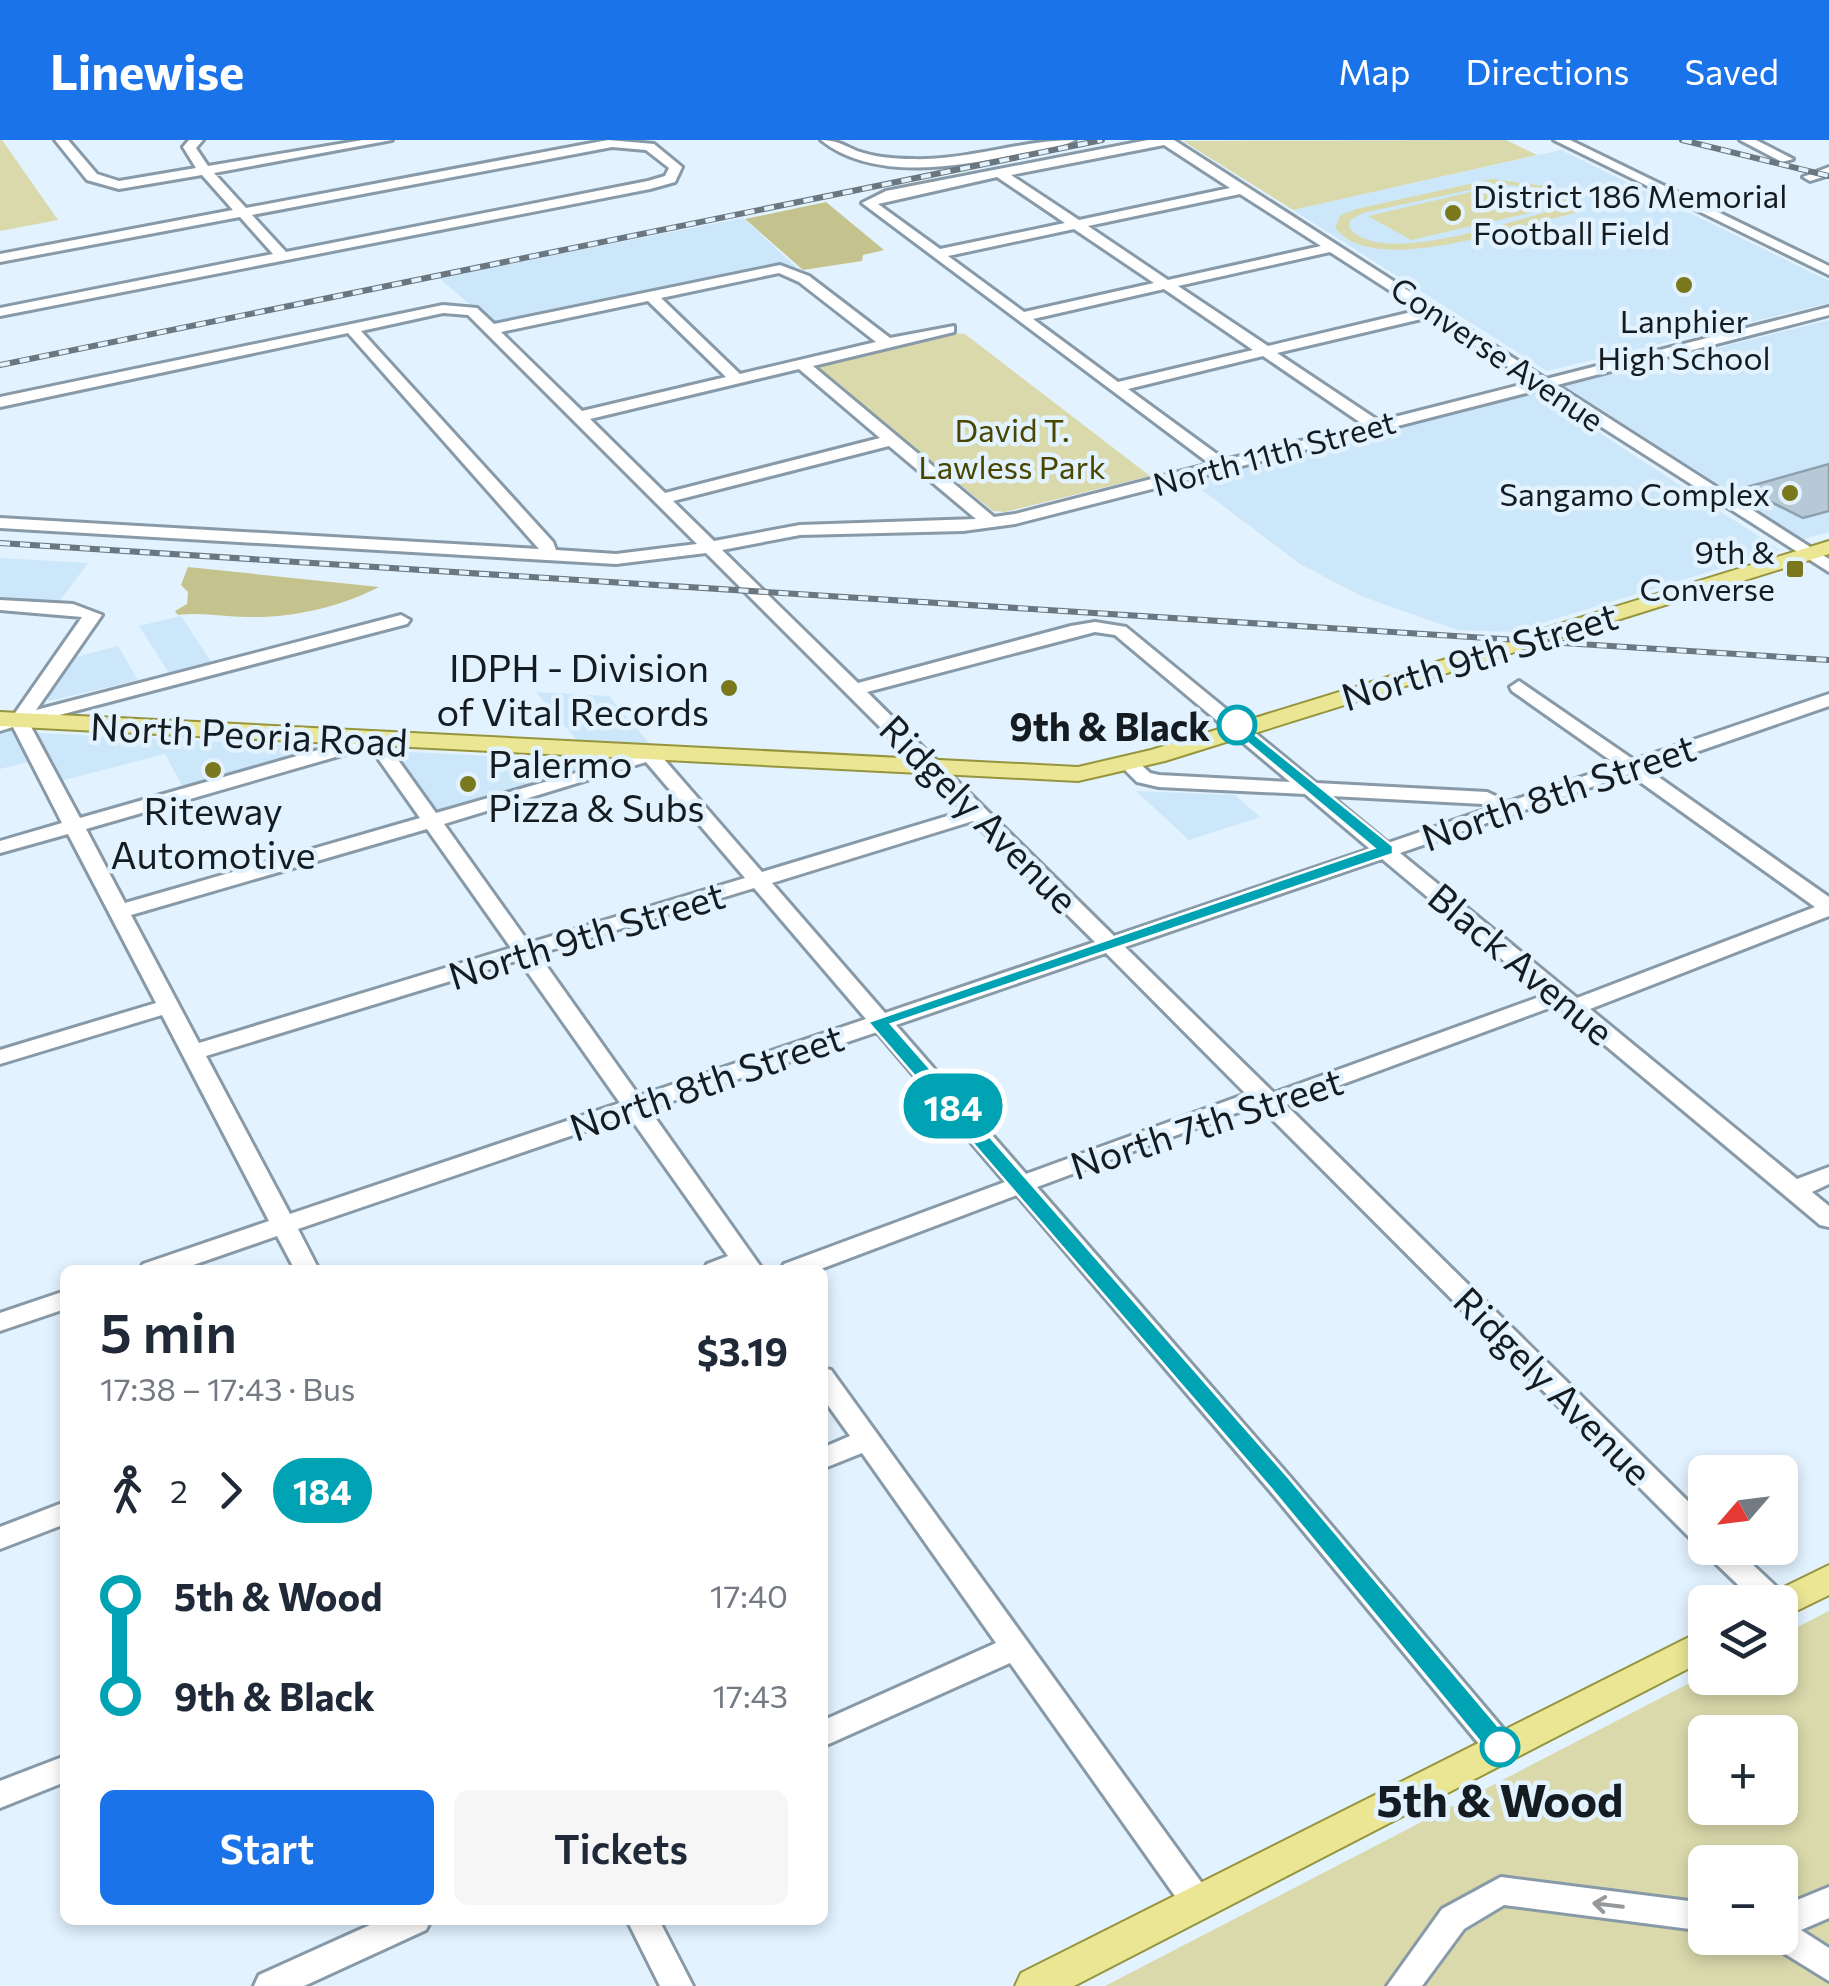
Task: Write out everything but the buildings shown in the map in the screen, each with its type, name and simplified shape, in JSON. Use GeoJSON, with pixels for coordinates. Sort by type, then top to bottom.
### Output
{"type":"FeatureCollection","features":[{"type":"Feature","properties":{"kind":"main road","name":"North 9th Street"},"geometry":{"type":"LineString","coordinates":[[1129,764],[1818,550]]}},
{"type":"Feature","properties":{"kind":"main road","name":"North Peoria Road"},"geometry":{"type":"LineString","coordinates":[[6,722],[1059,775],[1129,764]]}},
{"type":"Feature","properties":{"kind":"main road"},"geometry":{"type":"LineString","coordinates":[[1798,1594],[1829,1579]]}},
{"type":"Feature","properties":{"kind":"main road"},"geometry":{"type":"LineString","coordinates":[[1035,1986],[1688,1652]]}},
{"type":"Feature","properties":{"kind":"street"},"geometry":{"type":"LineString","coordinates":[[60,140],[104,184],[145,184],[386,140]]}},
{"type":"Feature","properties":{"kind":"street"},"geometry":{"type":"LineString","coordinates":[[197,140],[188,152],[282,257]]}},
{"type":"Feature","properties":{"kind":"street"},"geometry":{"type":"LineString","coordinates":[[532,140],[549,154]]}},
{"type":"Feature","properties":{"kind":"street"},"geometry":{"type":"LineString","coordinates":[[827,140],[848,152],[958,161],[1068,140]]}},
{"type":"Feature","properties":{"kind":"street"},"geometry":{"type":"LineString","coordinates":[[994,140],[1012,151]]}},
{"type":"Feature","properties":{"kind":"street"},"geometry":{"type":"LineString","coordinates":[[1166,140],[869,201],[1222,466]]}},
{"type":"Feature","properties":{"kind":"street","name":"Converse Avenue"},"geometry":{"type":"LineString","coordinates":[[1166,140],[1818,550],[1829,567]]}},
{"type":"Feature","properties":{"kind":"street"},"geometry":{"type":"LineString","coordinates":[[1560,140],[1829,270]]}},
{"type":"Feature","properties":{"kind":"street"},"geometry":{"type":"LineString","coordinates":[[1746,140],[1787,159]]}},
{"type":"Feature","properties":{"kind":"street"},"geometry":{"type":"LineString","coordinates":[[0,258],[622,142],[650,147],[666,157],[677,171],[658,184],[0,312]]}},
{"type":"Feature","properties":{"kind":"street"},"geometry":{"type":"LineString","coordinates":[[1810,178],[1829,171]]}},
{"type":"Feature","properties":{"kind":"street"},"geometry":{"type":"LineString","coordinates":[[1000,173],[1376,426]]}},
{"type":"Feature","properties":{"kind":"street"},"geometry":{"type":"LineString","coordinates":[[936,254],[1244,189]]}},
{"type":"Feature","properties":{"kind":"street"},"geometry":{"type":"LineString","coordinates":[[1021,317],[1335,247]]}},
{"type":"Feature","properties":{"kind":"street"},"geometry":{"type":"LineString","coordinates":[[493,329],[780,269],[804,278],[888,344]]}},
{"type":"Feature","properties":{"kind":"street"},"geometry":{"type":"LineString","coordinates":[[650,296],[738,380]]}},
{"type":"Feature","properties":{"kind":"street","name":"Ridgely Avenue"},"geometry":{"type":"LineString","coordinates":[[352,329],[464,308],[493,329],[1688,1518]]}},
{"type":"Feature","properties":{"kind":"street"},"geometry":{"type":"LineString","coordinates":[[1115,387],[1436,310]]}},
{"type":"Feature","properties":{"kind":"street","name":"North 11th Street"},"geometry":{"type":"LineString","coordinates":[[0,523],[629,559],[800,530],[992,523],[1829,312]]}},
{"type":"Feature","properties":{"kind":"street"},"geometry":{"type":"LineString","coordinates":[[0,402],[352,329],[548,546],[548,556]]}},
{"type":"Feature","properties":{"kind":"street"},"geometry":{"type":"LineString","coordinates":[[582,416],[950,329]]}},
{"type":"Feature","properties":{"kind":"street"},"geometry":{"type":"LineString","coordinates":[[803,365],[992,523]]}},
{"type":"Feature","properties":{"kind":"street"},"geometry":{"type":"LineString","coordinates":[[665,498],[892,440]]}},
{"type":"Feature","properties":{"kind":"street"},"geometry":{"type":"LineString","coordinates":[[0,604],[74,609],[93,615],[6,722]]}},
{"type":"Feature","properties":{"kind":"street"},"geometry":{"type":"LineString","coordinates":[[6,722],[401,620]]}},
{"type":"Feature","properties":{"kind":"street","name":"Black Avenue"},"geometry":{"type":"LineString","coordinates":[[856,689],[1071,631],[1094,627],[1120,632],[1242,729],[1829,1219]]}},
{"type":"Feature","properties":{"kind":"street"},"geometry":{"type":"LineString","coordinates":[[1519,687],[1829,908]]}},
{"type":"Feature","properties":{"kind":"street","name":"North 8th Street"},"geometry":{"type":"LineString","coordinates":[[167,1265],[1829,700]]}},
{"type":"Feature","properties":{"kind":"street"},"geometry":{"type":"LineString","coordinates":[[6,722],[76,826],[304,1265]]}},
{"type":"Feature","properties":{"kind":"street"},"geometry":{"type":"LineString","coordinates":[[0,847],[374,740],[631,1106],[748,1265]]}},
{"type":"Feature","properties":{"kind":"street"},"geometry":{"type":"LineString","coordinates":[[121,911],[431,822],[649,754],[1500,1747]]}},
{"type":"Feature","properties":{"kind":"street"},"geometry":{"type":"LineString","coordinates":[[1129,764],[1144,778],[1159,781],[1487,798],[1506,810]]}},
{"type":"Feature","properties":{"kind":"street","name":"North 9th Street"},"geometry":{"type":"LineString","coordinates":[[192,1053],[978,813]]}},
{"type":"Feature","properties":{"kind":"street","name":"North 7th Street"},"geometry":{"type":"LineString","coordinates":[[806,1265],[1245,1101],[1270,1103],[1569,1002],[1829,908]]}},
{"type":"Feature","properties":{"kind":"street"},"geometry":{"type":"LineString","coordinates":[[0,1057],[168,1006]]}},
{"type":"Feature","properties":{"kind":"street"},"geometry":{"type":"LineString","coordinates":[[1794,1190],[1829,1175]]}},
{"type":"Feature","properties":{"kind":"street"},"geometry":{"type":"LineString","coordinates":[[0,1322],[60,1302]]}},
{"type":"Feature","properties":{"kind":"street"},"geometry":{"type":"LineString","coordinates":[[828,1385],[1198,1902]]}},
{"type":"Feature","properties":{"kind":"street"},"geometry":{"type":"LineString","coordinates":[[828,1456],[866,1440]]}},
{"type":"Feature","properties":{"kind":"street"},"geometry":{"type":"LineString","coordinates":[[0,1538],[60,1516]]}},
{"type":"Feature","properties":{"kind":"street"},"geometry":{"type":"LineString","coordinates":[[1736,1565],[1757,1585]]}},
{"type":"Feature","properties":{"kind":"street"},"geometry":{"type":"LineString","coordinates":[[828,1732],[1015,1648]]}},
{"type":"Feature","properties":{"kind":"street"},"geometry":{"type":"LineString","coordinates":[[0,1795],[60,1771]]}},
{"type":"Feature","properties":{"kind":"street"},"geometry":{"type":"LineString","coordinates":[[1403,1986],[1453,1919],[1501,1891],[1688,1915]]}},
{"type":"Feature","properties":{"kind":"street"},"geometry":{"type":"LineString","coordinates":[[1798,1916],[1829,1901]]}},
{"type":"Feature","properties":{"kind":"street"},"geometry":{"type":"LineString","coordinates":[[270,1986],[404,1925]]}},
{"type":"Feature","properties":{"kind":"street"},"geometry":{"type":"LineString","coordinates":[[646,1925],[677,1986]]}},
{"type":"Feature","properties":{"kind":"street"},"geometry":{"type":"LineString","coordinates":[[1798,1946],[1829,1966]]}},
{"type":"Feature","properties":{"kind":"shaded area"},"geometry":{"type":"Polygon","coordinates":[[[1561,150],[1829,281],[1829,303],[1547,371],[1293,210],[1561,150]]]}},
{"type":"Feature","properties":{"kind":"shaded area"},"geometry":{"type":"Polygon","coordinates":[[[826,202],[884,250],[863,255],[862,261],[803,270],[745,219],[826,202]]]}},
{"type":"Feature","properties":{"kind":"shaded area"},"geometry":{"type":"Polygon","coordinates":[[[743,218],[799,270],[767,267],[495,326],[439,278],[743,218]]]}},
{"type":"Feature","properties":{"kind":"shaded area"},"geometry":{"type":"Polygon","coordinates":[[[1829,320],[1829,532],[1804,539],[1565,386],[1829,320]]]}},
{"type":"Feature","properties":{"kind":"shaded area"},"geometry":{"type":"Polygon","coordinates":[[[1538,393],[1780,550],[1513,632],[1457,630],[1361,596],[1300,564],[1189,480],[1538,393]]]}},
{"type":"Feature","properties":{"kind":"shaded area"},"geometry":{"type":"Polygon","coordinates":[[[0,558],[88,563],[56,606],[0,602],[0,558]]]}},
{"type":"Feature","properties":{"kind":"shaded area"},"geometry":{"type":"Polygon","coordinates":[[[188,567],[379,587],[299,613],[266,617],[178,615],[175,611],[187,604],[188,592],[181,585],[188,567]]]}},
{"type":"Feature","properties":{"kind":"shaded area"},"geometry":{"type":"Polygon","coordinates":[[[181,616],[211,662],[169,673],[139,626],[181,616]]]}},
{"type":"Feature","properties":{"kind":"shaded area"},"geometry":{"type":"Polygon","coordinates":[[[118,646],[138,680],[49,701],[46,695],[72,658],[118,646]]]}},
{"type":"Feature","properties":{"kind":"shaded area"},"geometry":{"type":"Polygon","coordinates":[[[536,692],[609,696],[650,744],[577,740],[536,692]]]}},
{"type":"Feature","properties":{"kind":"shaded area"},"geometry":{"type":"Polygon","coordinates":[[[14,730],[321,747],[243,777],[185,791],[165,754],[45,785],[32,761],[0,769],[0,734],[14,730]]]}},
{"type":"Feature","properties":{"kind":"shaded area"},"geometry":{"type":"Polygon","coordinates":[[[391,751],[611,762],[611,764],[434,815],[391,751]]]}},
{"type":"Feature","properties":{"kind":"shaded area"},"geometry":{"type":"Polygon","coordinates":[[[1136,791],[1235,795],[1260,817],[1189,840],[1136,791]]]}},
{"type":"Feature","properties":{"kind":"green space"},"geometry":{"type":"Polygon","coordinates":[[[2,140],[58,220],[0,231],[2,140]]]}},
{"type":"Feature","properties":{"kind":"green space"},"geometry":{"type":"Polygon","coordinates":[[[1506,140],[1537,155],[1293,210],[1183,141],[1506,140]]]}},
{"type":"Feature","properties":{"kind":"green space"},"geometry":{"type":"Polygon","coordinates":[[[1492,179],[1551,187],[1565,195],[1575,213],[1448,244],[1380,249],[1353,242],[1335,227],[1341,215],[1492,179]],[[1497,184],[1363,213],[1350,220],[1349,227],[1364,238],[1385,243],[1412,243],[1471,233],[1543,213],[1555,204],[1552,197],[1533,187],[1497,184]]]}},
{"type":"Feature","properties":{"kind":"green space","name":"District 186 Memorial Football Field"},"geometry":{"type":"Polygon","coordinates":[[[1493,187],[1538,211],[1411,240],[1368,216],[1493,187]]]}},
{"type":"Feature","properties":{"kind":"green space","name":"David T. Lawless Park"},"geometry":{"type":"Polygon","coordinates":[[[951,333],[965,334],[1150,476],[1005,512],[993,511],[814,367],[951,333]]]}},
{"type":"Feature","properties":{"kind":"green space"},"geometry":{"type":"Polygon","coordinates":[[[1829,1611],[1829,1986],[1105,1986],[1688,1684],[1688,1695],[1798,1695],[1798,1627],[1829,1611]]]}},
{"type":"Feature","properties":{"kind":"railway"},"geometry":{"type":"LineString","coordinates":[[0,365],[1102,140]]}},
{"type":"Feature","properties":{"kind":"railway"},"geometry":{"type":"LineString","coordinates":[[1682,140],[1829,176]]}},
{"type":"Feature","properties":{"kind":"railway"},"geometry":{"type":"LineString","coordinates":[[0,543],[1829,660]]}},
{"type":"Feature","properties":{"kind":"bus line","name":"184"},"geometry":{"type":"LineString","coordinates":[[1237,725],[1386,850],[878,1022],[1281,1485],[1500,1747]]}},
{"type":"Feature","properties":{"kind":"place","name":"District 186 Memorial Football Field"},"geometry":{"type":"Point","coordinates":[1453,213]}},
{"type":"Feature","properties":{"kind":"place","name":"Lanphier High School"},"geometry":{"type":"Point","coordinates":[1684,285]}},
{"type":"Feature","properties":{"kind":"place","name":"Sangamo Complex"},"geometry":{"type":"Point","coordinates":[1790,493]}},
{"type":"Feature","properties":{"kind":"place","name":"9th & Converse"},"geometry":{"type":"Point","coordinates":[1795,569]}},
{"type":"Feature","properties":{"kind":"place","name":"IDPH - Division of Vital Records"},"geometry":{"type":"Point","coordinates":[729,688]}},
{"type":"Feature","properties":{"kind":"place","name":"9th & Black"},"geometry":{"type":"Point","coordinates":[1237,725]}},
{"type":"Feature","properties":{"kind":"place","name":"Riteway Automotive"},"geometry":{"type":"Point","coordinates":[213,770]}},
{"type":"Feature","properties":{"kind":"place","name":"Palermo Pizza & Subs"},"geometry":{"type":"Point","coordinates":[468,784]}},
{"type":"Feature","properties":{"kind":"place","name":"5th & Wood"},"geometry":{"type":"Point","coordinates":[1500,1747]}}]}
